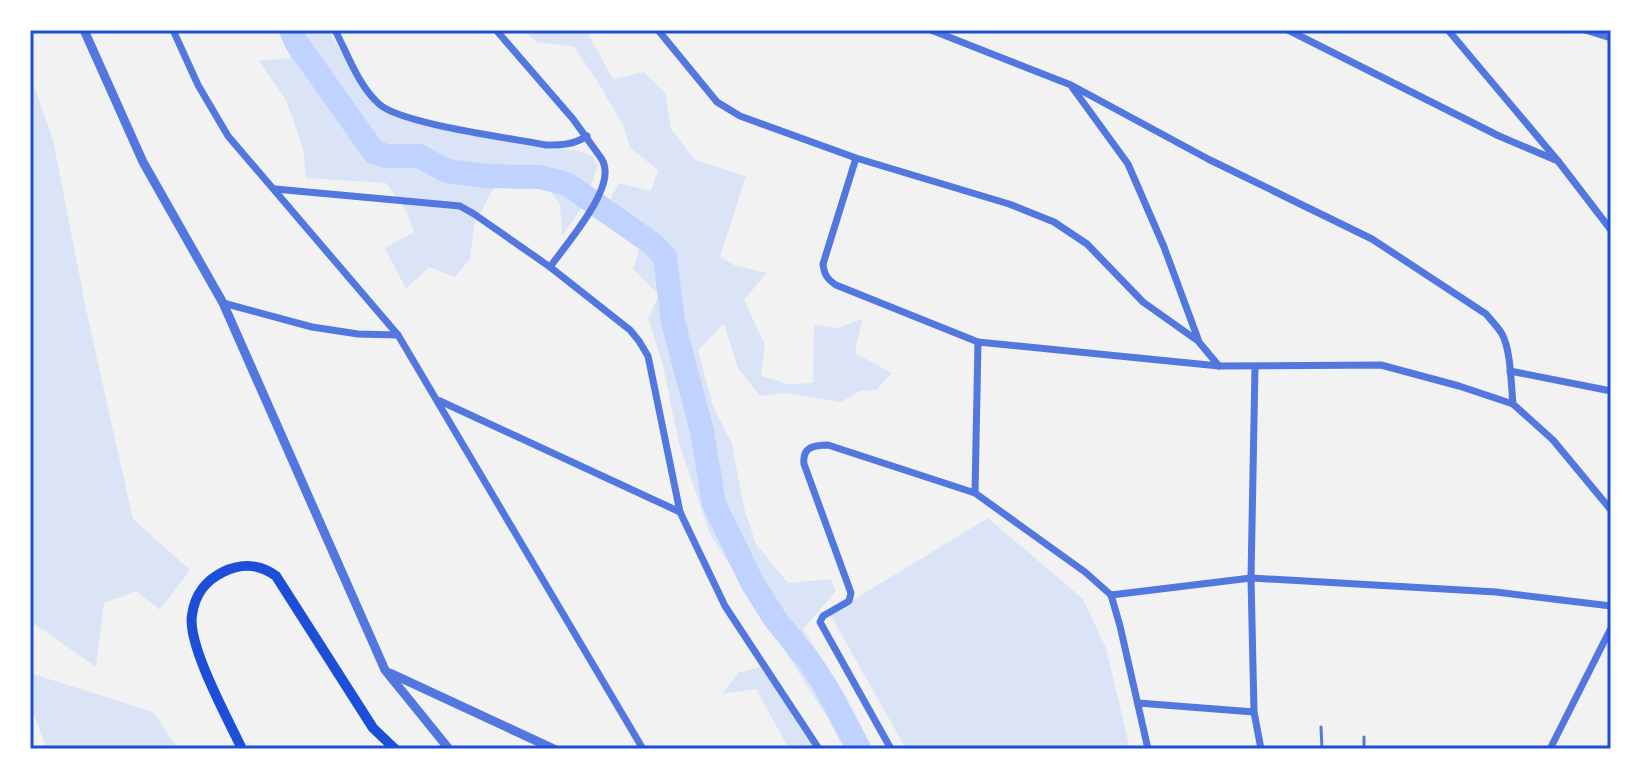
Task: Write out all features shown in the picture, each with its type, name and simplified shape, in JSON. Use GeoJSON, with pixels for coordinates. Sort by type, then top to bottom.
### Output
{"type":"FeatureCollection","features":[{"type":"Feature","properties":{"kind":"main road"},"geometry":{"type":"LineString","coordinates":[[242,749],[198,655],[191,618],[197,596],[207,580],[227,570],[253,566],[266,569],[276,576],[373,728],[395,749]]}},
{"type":"Feature","properties":{"kind":"street"},"geometry":{"type":"LineString","coordinates":[[84,30],[143,162],[223,303],[385,670],[449,749]]}},
{"type":"Feature","properties":{"kind":"street"},"geometry":{"type":"LineString","coordinates":[[173,30],[198,85],[228,136],[398,335],[643,749]]}},
{"type":"Feature","properties":{"kind":"street"},"geometry":{"type":"LineString","coordinates":[[335,30],[364,87],[381,106],[402,115],[423,122],[546,145],[578,142],[587,136]]}},
{"type":"Feature","properties":{"kind":"street"},"geometry":{"type":"LineString","coordinates":[[496,30],[587,136],[601,158],[606,173],[594,207],[550,267]]}},
{"type":"Feature","properties":{"kind":"street"},"geometry":{"type":"LineString","coordinates":[[658,30],[717,102],[740,116],[856,158],[1009,204],[1054,222],[1087,244],[1143,302],[1198,341],[1219,366]]}},
{"type":"Feature","properties":{"kind":"street"},"geometry":{"type":"LineString","coordinates":[[931,30],[1071,85],[1208,159],[1372,239],[1486,314],[1503,336],[1513,404]]}},
{"type":"Feature","properties":{"kind":"street"},"geometry":{"type":"LineString","coordinates":[[1288,30],[1499,136],[1558,161]]}},
{"type":"Feature","properties":{"kind":"street"},"geometry":{"type":"LineString","coordinates":[[1448,30],[1558,161],[1611,230]]}},
{"type":"Feature","properties":{"kind":"street"},"geometry":{"type":"LineString","coordinates":[[1585,30],[1611,38]]}},
{"type":"Feature","properties":{"kind":"street"},"geometry":{"type":"LineString","coordinates":[[1071,85],[1128,164],[1164,247],[1198,341]]}},
{"type":"Feature","properties":{"kind":"street"},"geometry":{"type":"LineString","coordinates":[[856,158],[823,264],[824,273],[836,285],[978,342],[1219,366],[1381,365],[1459,386],[1513,404],[1553,440],[1611,510]]}},
{"type":"Feature","properties":{"kind":"street"},"geometry":{"type":"LineString","coordinates":[[275,189],[460,206],[550,267],[630,330],[648,356],[680,512],[725,606],[819,749]]}},
{"type":"Feature","properties":{"kind":"street"},"geometry":{"type":"LineString","coordinates":[[223,303],[312,327],[358,334],[398,335]]}},
{"type":"Feature","properties":{"kind":"street"},"geometry":{"type":"LineString","coordinates":[[975,493],[978,342]]}},
{"type":"Feature","properties":{"kind":"street"},"geometry":{"type":"LineString","coordinates":[[1255,367],[1251,578],[1254,712],[1261,749]]}},
{"type":"Feature","properties":{"kind":"street"},"geometry":{"type":"LineString","coordinates":[[1510,371],[1611,391]]}},
{"type":"Feature","properties":{"kind":"street"},"geometry":{"type":"LineString","coordinates":[[438,400],[680,512]]}},
{"type":"Feature","properties":{"kind":"street"},"geometry":{"type":"LineString","coordinates":[[891,749],[820,622],[823,616],[849,601],[851,593],[804,464],[803,457],[811,446],[828,445],[975,493],[1085,572],[1111,595],[1148,749]]}},
{"type":"Feature","properties":{"kind":"street"},"geometry":{"type":"LineString","coordinates":[[1111,595],[1251,578],[1496,592],[1611,606]]}},
{"type":"Feature","properties":{"kind":"street"},"geometry":{"type":"LineString","coordinates":[[1550,749],[1611,628]]}},
{"type":"Feature","properties":{"kind":"street"},"geometry":{"type":"LineString","coordinates":[[385,670],[554,749]]}},
{"type":"Feature","properties":{"kind":"street"},"geometry":{"type":"LineString","coordinates":[[1138,703],[1254,712]]}},
{"type":"Feature","properties":{"kind":"lane"},"geometry":{"type":"LineString","coordinates":[[1321,727],[1322,749]]}},
{"type":"Feature","properties":{"kind":"lane"},"geometry":{"type":"LineString","coordinates":[[1364,737],[1364,749]]}},
{"type":"Feature","properties":{"kind":"shaded area"},"geometry":{"type":"Polygon","coordinates":[[[280,30],[328,30],[375,106],[426,125],[592,156],[598,165],[585,203],[562,236],[560,205],[548,187],[501,180],[474,226],[470,259],[455,277],[429,267],[406,289],[385,248],[414,232],[406,210],[386,183],[306,178],[303,148],[286,100],[259,61],[291,58],[280,30]]]}},
{"type":"Feature","properties":{"kind":"shaded area"},"geometry":{"type":"Polygon","coordinates":[[[523,30],[586,30],[613,79],[644,72],[665,93],[671,129],[695,160],[746,176],[720,257],[736,266],[767,273],[744,300],[765,345],[761,376],[788,384],[813,383],[814,325],[838,328],[862,319],[855,353],[892,373],[876,390],[860,391],[841,402],[785,393],[760,396],[738,368],[724,324],[698,350],[713,406],[732,444],[744,508],[756,544],[788,583],[831,579],[836,591],[803,629],[846,696],[873,749],[844,749],[827,717],[710,534],[679,444],[663,365],[648,318],[659,295],[633,269],[640,246],[602,215],[619,183],[651,191],[658,170],[630,148],[623,125],[574,47],[537,42],[523,30]]]}},
{"type":"Feature","properties":{"kind":"shaded area"},"geometry":{"type":"Polygon","coordinates":[[[30,75],[53,140],[87,314],[133,519],[190,570],[160,610],[136,591],[104,603],[96,667],[30,621],[30,75]]]}},
{"type":"Feature","properties":{"kind":"shaded area"},"geometry":{"type":"Polygon","coordinates":[[[988,518],[1083,599],[1106,648],[1130,749],[906,749],[830,614],[988,518]]]}},
{"type":"Feature","properties":{"kind":"shaded area"},"geometry":{"type":"Polygon","coordinates":[[[762,667],[816,749],[789,749],[756,689],[722,694],[739,672],[762,667]]]}},
{"type":"Feature","properties":{"kind":"shaded area"},"geometry":{"type":"Polygon","coordinates":[[[30,673],[153,712],[178,749],[47,749],[30,704],[30,673]]]}},
{"type":"Feature","properties":{"kind":"waterway"},"geometry":{"type":"LineString","coordinates":[[291,30],[296,42],[374,152],[386,156],[419,156],[447,171],[487,176],[540,177],[567,184],[653,244],[665,257],[673,322],[702,431],[714,504],[753,584],[826,687],[859,749]]}}]}
